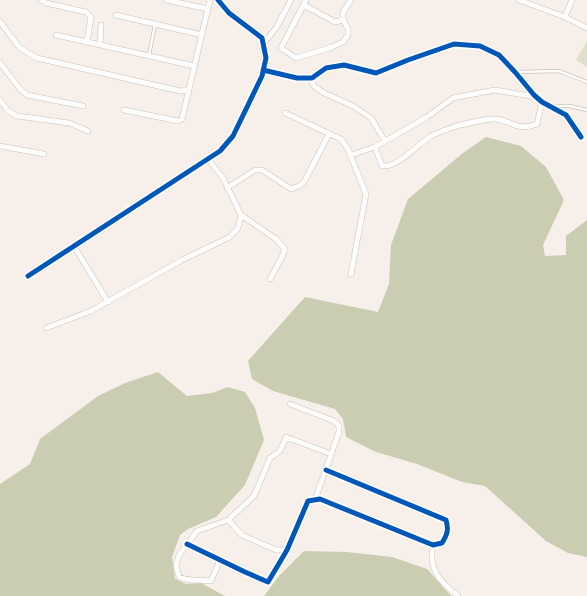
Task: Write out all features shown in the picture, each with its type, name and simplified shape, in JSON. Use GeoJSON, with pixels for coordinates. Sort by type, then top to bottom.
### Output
{"type":"FeatureCollection","features":[{"type":"Feature","properties":{"kind":"street"},"geometry":{"type":"LineString","coordinates":[[41,0],[46,3],[86,12],[91,17],[87,42]]}},
{"type":"Feature","properties":{"kind":"street"},"geometry":{"type":"LineString","coordinates":[[166,0],[208,9]]}},
{"type":"Feature","properties":{"kind":"street"},"geometry":{"type":"LineString","coordinates":[[124,110],[178,121],[182,119],[210,0]]}},
{"type":"Feature","properties":{"kind":"street"},"geometry":{"type":"LineString","coordinates":[[28,276],[220,151],[233,136],[262,76],[266,58],[262,38],[229,13],[218,0]]}},
{"type":"Feature","properties":{"kind":"street"},"geometry":{"type":"LineString","coordinates":[[263,44],[276,28],[291,0]]}},
{"type":"Feature","properties":{"kind":"street"},"geometry":{"type":"LineString","coordinates":[[343,20],[335,22],[305,3],[281,48],[296,58],[343,42],[348,36],[348,30],[343,20],[343,12],[351,0]]}},
{"type":"Feature","properties":{"kind":"street"},"geometry":{"type":"LineString","coordinates":[[519,0],[566,17],[587,28]]}},
{"type":"Feature","properties":{"kind":"street"},"geometry":{"type":"LineString","coordinates":[[566,17],[572,0]]}},
{"type":"Feature","properties":{"kind":"street"},"geometry":{"type":"LineString","coordinates":[[116,15],[202,35]]}},
{"type":"Feature","properties":{"kind":"street"},"geometry":{"type":"LineString","coordinates":[[0,22],[20,48],[37,58],[180,91],[189,90]]}},
{"type":"Feature","properties":{"kind":"street"},"geometry":{"type":"LineString","coordinates":[[100,45],[101,25]]}},
{"type":"Feature","properties":{"kind":"street"},"geometry":{"type":"LineString","coordinates":[[56,35],[194,66]]}},
{"type":"Feature","properties":{"kind":"street"},"geometry":{"type":"LineString","coordinates":[[263,70],[298,78],[312,78],[326,68],[344,65],[376,73],[454,44],[480,46],[499,55],[542,102],[566,115],[581,137]]}},
{"type":"Feature","properties":{"kind":"street"},"geometry":{"type":"LineString","coordinates":[[0,63],[20,90],[27,95],[83,106]]}},
{"type":"Feature","properties":{"kind":"street"},"geometry":{"type":"LineString","coordinates":[[310,78],[314,86],[324,93],[353,106],[371,118],[385,141]]}},
{"type":"Feature","properties":{"kind":"street"},"geometry":{"type":"LineString","coordinates":[[354,154],[375,147],[427,117],[453,98],[495,90],[536,97]]}},
{"type":"Feature","properties":{"kind":"street"},"geometry":{"type":"LineString","coordinates":[[0,100],[8,110],[17,116],[69,123],[88,132]]}},
{"type":"Feature","properties":{"kind":"street"},"geometry":{"type":"LineString","coordinates":[[375,147],[382,166],[387,167],[412,152],[431,136],[452,127],[495,119],[522,127],[529,127],[537,124],[542,102]]}},
{"type":"Feature","properties":{"kind":"street"},"geometry":{"type":"LineString","coordinates":[[285,112],[341,139],[348,149],[366,194],[351,274]]}},
{"type":"Feature","properties":{"kind":"street"},"geometry":{"type":"LineString","coordinates":[[227,188],[255,170],[262,170],[291,189],[299,186],[304,182],[329,134]]}},
{"type":"Feature","properties":{"kind":"street"},"geometry":{"type":"LineString","coordinates":[[0,146],[44,154]]}},
{"type":"Feature","properties":{"kind":"street"},"geometry":{"type":"LineString","coordinates":[[208,159],[223,178],[241,215],[276,239],[285,249],[270,279]]}},
{"type":"Feature","properties":{"kind":"street"},"geometry":{"type":"LineString","coordinates":[[46,328],[91,311],[182,260],[230,237],[238,228],[241,215]]}},
{"type":"Feature","properties":{"kind":"street"},"geometry":{"type":"LineString","coordinates":[[74,246],[108,302]]}},
{"type":"Feature","properties":{"kind":"street"},"geometry":{"type":"LineString","coordinates":[[290,404],[334,421],[339,426],[339,432],[315,500]]}},
{"type":"Feature","properties":{"kind":"street"},"geometry":{"type":"LineString","coordinates":[[220,560],[211,581],[185,581],[179,577],[176,565],[179,555],[187,544],[197,531],[228,520],[254,496],[270,458],[280,451],[286,437],[331,454]]}},
{"type":"Feature","properties":{"kind":"street"},"geometry":{"type":"LineString","coordinates":[[187,544],[268,582],[287,550],[308,501],[320,499],[433,545],[442,543],[448,529],[446,520],[326,470]]}},
{"type":"Feature","properties":{"kind":"street"},"geometry":{"type":"LineString","coordinates":[[228,520],[242,535],[276,550],[287,550]]}},
{"type":"Feature","properties":{"kind":"street"},"geometry":{"type":"LineString","coordinates":[[433,545],[432,553],[434,572],[447,587],[458,596]]}},
{"type":"Feature","properties":{"kind":"lane"},"geometry":{"type":"LineString","coordinates":[[149,56],[156,24]]}},
{"type":"Feature","properties":{"kind":"lane"},"geometry":{"type":"LineString","coordinates":[[515,72],[559,71],[587,82]]}},
{"type":"Feature","properties":{"kind":"lane"},"geometry":{"type":"LineString","coordinates":[[549,106],[570,106],[587,110]]}},
{"type":"Feature","properties":{"kind":"green space"},"geometry":{"type":"Polygon","coordinates":[[[587,41],[587,67],[576,60],[587,41]]]}},
{"type":"Feature","properties":{"kind":"green space"},"geometry":{"type":"Polygon","coordinates":[[[486,137],[521,146],[546,167],[564,200],[543,245],[545,256],[566,255],[566,236],[587,220],[587,557],[568,553],[546,541],[485,486],[462,482],[417,464],[376,452],[346,437],[343,419],[335,409],[273,391],[252,379],[248,361],[305,297],[378,312],[389,284],[391,245],[408,199],[463,153],[486,137]]]}},
{"type":"Feature","properties":{"kind":"green space"},"geometry":{"type":"Polygon","coordinates":[[[158,372],[187,396],[212,393],[228,387],[245,392],[255,408],[264,440],[245,485],[216,517],[188,529],[180,535],[172,557],[175,579],[186,584],[201,583],[225,596],[0,596],[0,484],[30,464],[40,439],[98,396],[125,383],[158,372]]]}},
{"type":"Feature","properties":{"kind":"green space"},"geometry":{"type":"Polygon","coordinates":[[[304,551],[347,552],[392,557],[427,569],[451,596],[264,596],[279,576],[304,551]]]}},
{"type":"Feature","properties":{"kind":"cycle path"},"geometry":{"type":"LineString","coordinates":[[28,276],[220,151],[233,136],[262,76],[266,58],[262,38],[229,13],[218,0]]}},
{"type":"Feature","properties":{"kind":"cycle path"},"geometry":{"type":"LineString","coordinates":[[263,70],[297,78],[312,78],[326,68],[344,65],[376,73],[454,44],[480,46],[499,55],[542,102],[566,115],[581,137]]}},
{"type":"Feature","properties":{"kind":"cycle path"},"geometry":{"type":"LineString","coordinates":[[187,544],[268,582],[287,550],[308,501],[320,499],[433,545],[442,543],[447,532],[446,520],[326,470]]}}]}
